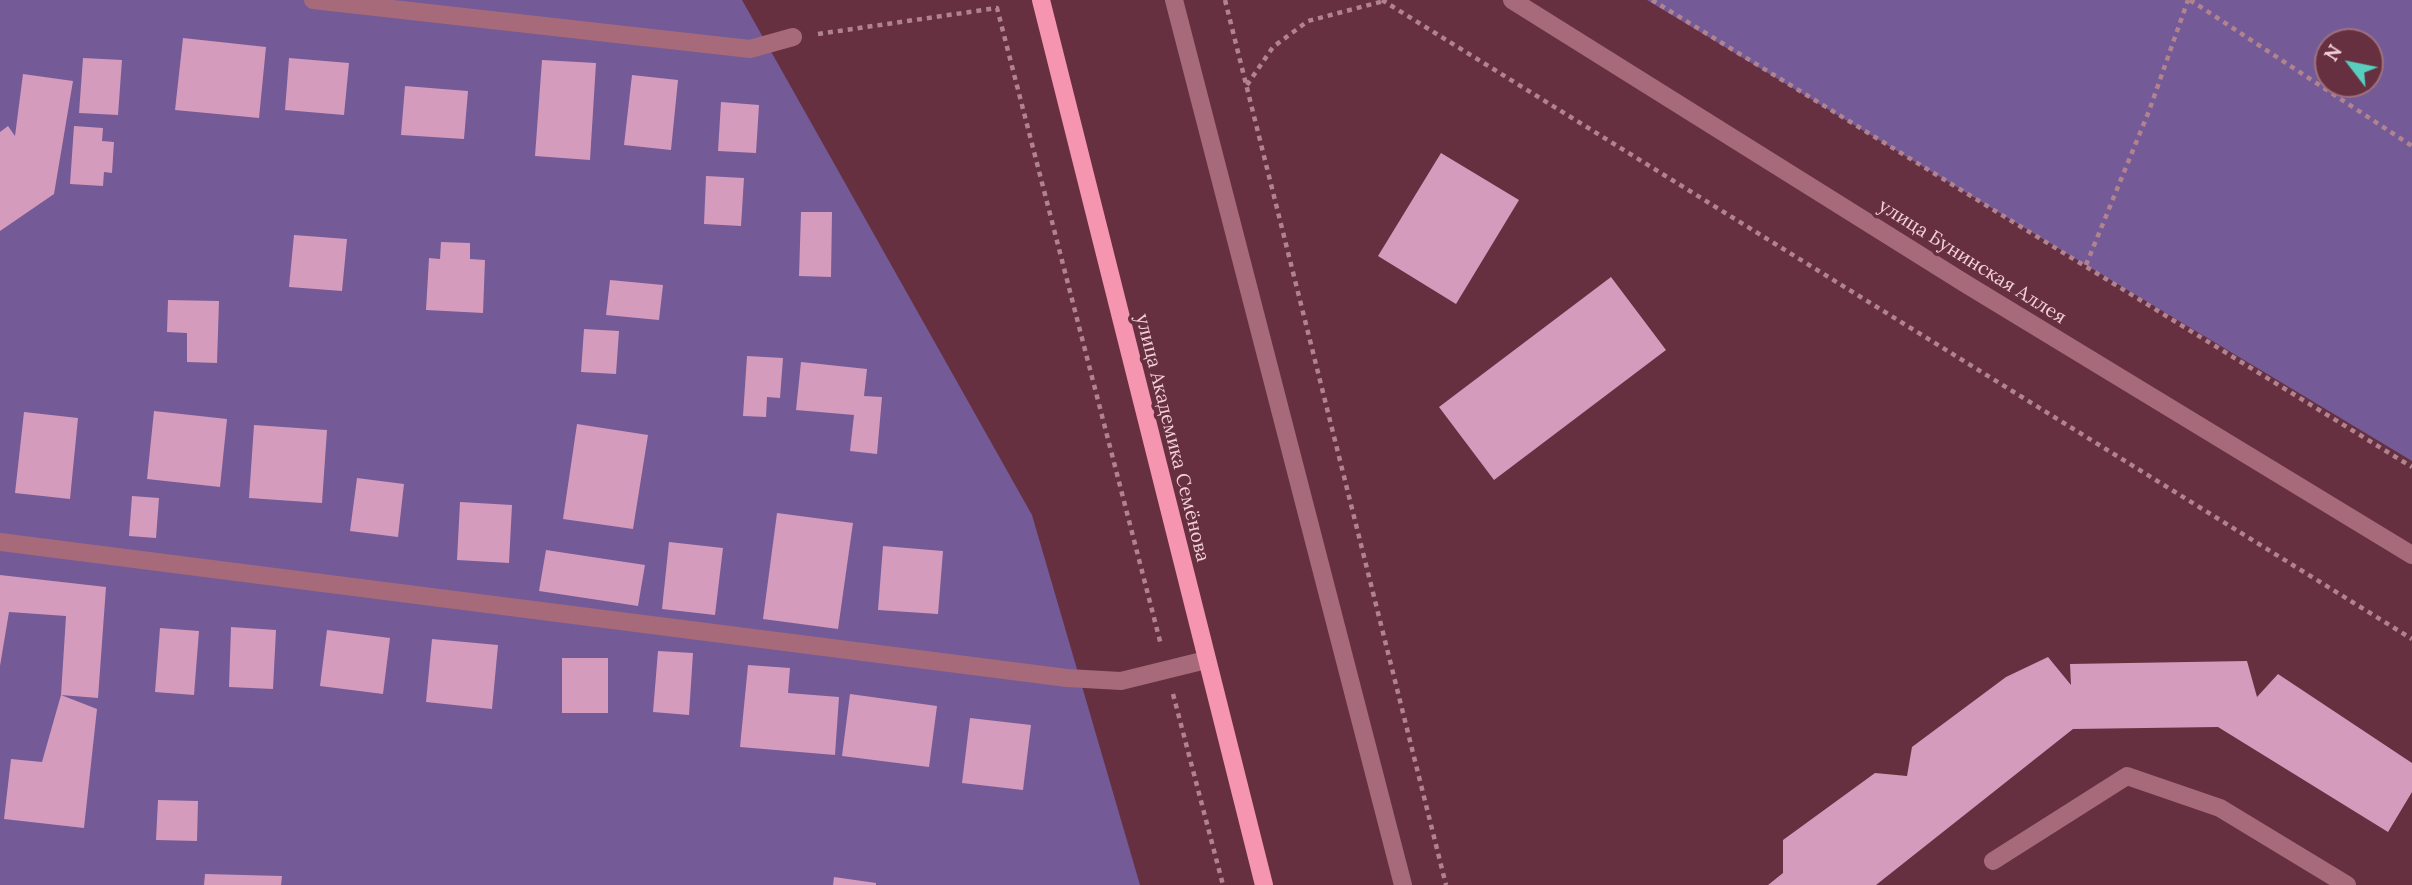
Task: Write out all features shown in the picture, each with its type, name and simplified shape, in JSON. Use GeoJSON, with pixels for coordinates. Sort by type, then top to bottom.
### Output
{"type":"FeatureCollection","features":[{"type":"Feature","properties":{"kind":"main road","name":"улица Академика Семёнова"},"geometry":{"type":"LineString","coordinates":[[1041,0],[1264,885]]}},
{"type":"Feature","properties":{"kind":"street"},"geometry":{"type":"LineString","coordinates":[[313,0],[750,49],[793,37]]}},
{"type":"Feature","properties":{"kind":"street"},"geometry":{"type":"LineString","coordinates":[[1174,0],[1403,885]]}},
{"type":"Feature","properties":{"kind":"street","name":"улица Бунинская Аллея"},"geometry":{"type":"LineString","coordinates":[[1512,0],[1954,277],[2412,555]]}},
{"type":"Feature","properties":{"kind":"street"},"geometry":{"type":"LineString","coordinates":[[0,542],[1067,678],[1121,681],[1206,660]]}},
{"type":"Feature","properties":{"kind":"street"},"geometry":{"type":"LineString","coordinates":[[1993,861],[2127,776],[2220,808],[2347,885]]}},
{"type":"Feature","properties":{"kind":"path"},"geometry":{"type":"LineString","coordinates":[[1225,0],[1446,885]]}},
{"type":"Feature","properties":{"kind":"path"},"geometry":{"type":"LineString","coordinates":[[1653,0],[2412,467]]}},
{"type":"Feature","properties":{"kind":"path"},"geometry":{"type":"LineString","coordinates":[[2086,265],[2149,111],[2189,0],[2412,146]]}},
{"type":"Feature","properties":{"kind":"path"},"geometry":{"type":"LineString","coordinates":[[1246,86],[1273,47],[1308,21],[1383,1],[2412,639]]}},
{"type":"Feature","properties":{"kind":"path"},"geometry":{"type":"LineString","coordinates":[[793,37],[997,8],[1223,885]]}},
{"type":"Feature","properties":{"kind":"shaded area"},"geometry":{"type":"Polygon","coordinates":[[[0,0],[742,0],[1032,515],[1140,885],[0,885],[0,0]]]}},
{"type":"Feature","properties":{"kind":"shaded area"},"geometry":{"type":"Polygon","coordinates":[[[1647,0],[2412,0],[2412,461],[1647,0]]]}},
{"type":"Feature","properties":{"kind":"building"},"geometry":{"type":"Polygon","coordinates":[[[183,38],[266,47],[259,118],[175,110],[183,38]]]}},
{"type":"Feature","properties":{"kind":"building"},"geometry":{"type":"Polygon","coordinates":[[[83,58],[122,60],[118,115],[79,113],[83,58]]]}},
{"type":"Feature","properties":{"kind":"building"},"geometry":{"type":"Polygon","coordinates":[[[289,58],[349,63],[344,115],[285,110],[289,58]]]}},
{"type":"Feature","properties":{"kind":"building"},"geometry":{"type":"Polygon","coordinates":[[[542,60],[596,63],[590,160],[535,156],[542,60]]]}},
{"type":"Feature","properties":{"kind":"building"},"geometry":{"type":"Polygon","coordinates":[[[23,74],[73,81],[54,194],[0,231],[0,132],[8,126],[15,136],[23,74]]]}},
{"type":"Feature","properties":{"kind":"building"},"geometry":{"type":"Polygon","coordinates":[[[632,75],[678,80],[671,150],[624,145],[632,75]]]}},
{"type":"Feature","properties":{"kind":"building"},"geometry":{"type":"Polygon","coordinates":[[[405,86],[468,91],[464,139],[401,135],[405,86]]]}},
{"type":"Feature","properties":{"kind":"building"},"geometry":{"type":"Polygon","coordinates":[[[721,102],[759,105],[756,153],[718,151],[721,102]]]}},
{"type":"Feature","properties":{"kind":"building"},"geometry":{"type":"Polygon","coordinates":[[[74,126],[103,128],[102,141],[114,142],[112,173],[104,172],[103,186],[70,184],[74,126]]]}},
{"type":"Feature","properties":{"kind":"building"},"geometry":{"type":"Polygon","coordinates":[[[1441,153],[1519,200],[1456,304],[1378,256],[1441,153]]]}},
{"type":"Feature","properties":{"kind":"building"},"geometry":{"type":"Polygon","coordinates":[[[706,176],[744,178],[741,226],[704,224],[706,176]]]}},
{"type":"Feature","properties":{"kind":"building"},"geometry":{"type":"Polygon","coordinates":[[[801,212],[832,212],[831,277],[799,276],[801,212]]]}},
{"type":"Feature","properties":{"kind":"building"},"geometry":{"type":"Polygon","coordinates":[[[294,235],[347,239],[342,291],[289,287],[294,235]]]}},
{"type":"Feature","properties":{"kind":"building"},"geometry":{"type":"Polygon","coordinates":[[[441,242],[470,243],[470,259],[485,260],[483,313],[426,310],[429,258],[440,259],[441,242]]]}},
{"type":"Feature","properties":{"kind":"building"},"geometry":{"type":"Polygon","coordinates":[[[1611,277],[1666,350],[1494,480],[1439,407],[1611,277]]]}},
{"type":"Feature","properties":{"kind":"building"},"geometry":{"type":"Polygon","coordinates":[[[610,280],[663,285],[659,320],[606,315],[610,280]]]}},
{"type":"Feature","properties":{"kind":"building"},"geometry":{"type":"Polygon","coordinates":[[[168,300],[219,301],[217,363],[187,362],[187,333],[167,332],[168,300]]]}},
{"type":"Feature","properties":{"kind":"building"},"geometry":{"type":"Polygon","coordinates":[[[584,329],[619,331],[616,374],[581,372],[584,329]]]}},
{"type":"Feature","properties":{"kind":"building"},"geometry":{"type":"Polygon","coordinates":[[[747,356],[783,358],[780,398],[767,397],[766,417],[743,416],[747,356]]]}},
{"type":"Feature","properties":{"kind":"building"},"geometry":{"type":"Polygon","coordinates":[[[801,362],[867,369],[864,396],[882,397],[877,454],[850,451],[854,415],[796,410],[801,362]]]}},
{"type":"Feature","properties":{"kind":"building"},"geometry":{"type":"Polygon","coordinates":[[[154,411],[227,419],[220,487],[147,479],[154,411]]]}},
{"type":"Feature","properties":{"kind":"building"},"geometry":{"type":"Polygon","coordinates":[[[24,412],[78,418],[70,499],[15,493],[24,412]]]}},
{"type":"Feature","properties":{"kind":"building"},"geometry":{"type":"Polygon","coordinates":[[[577,424],[648,435],[633,529],[563,519],[577,424]]]}},
{"type":"Feature","properties":{"kind":"building"},"geometry":{"type":"Polygon","coordinates":[[[254,425],[327,430],[322,503],[249,498],[254,425]]]}},
{"type":"Feature","properties":{"kind":"building"},"geometry":{"type":"Polygon","coordinates":[[[357,478],[404,484],[398,537],[350,531],[357,478]]]}},
{"type":"Feature","properties":{"kind":"building"},"geometry":{"type":"Polygon","coordinates":[[[132,496],[159,498],[156,538],[129,536],[132,496]]]}},
{"type":"Feature","properties":{"kind":"building"},"geometry":{"type":"Polygon","coordinates":[[[460,502],[512,505],[509,563],[457,560],[460,502]]]}},
{"type":"Feature","properties":{"kind":"building"},"geometry":{"type":"Polygon","coordinates":[[[777,513],[853,523],[838,629],[763,619],[777,513]]]}},
{"type":"Feature","properties":{"kind":"building"},"geometry":{"type":"Polygon","coordinates":[[[669,542],[723,548],[715,615],[662,609],[669,542]]]}},
{"type":"Feature","properties":{"kind":"building"},"geometry":{"type":"Polygon","coordinates":[[[883,546],[943,551],[938,614],[878,610],[883,546]]]}},
{"type":"Feature","properties":{"kind":"building"},"geometry":{"type":"Polygon","coordinates":[[[546,550],[645,565],[638,606],[539,591],[546,550]]]}},
{"type":"Feature","properties":{"kind":"building"},"geometry":{"type":"Polygon","coordinates":[[[0,575],[106,587],[98,698],[61,695],[66,616],[9,612],[0,666],[0,575]]]}},
{"type":"Feature","properties":{"kind":"building"},"geometry":{"type":"Polygon","coordinates":[[[231,627],[276,630],[273,689],[229,687],[231,627]]]}},
{"type":"Feature","properties":{"kind":"building"},"geometry":{"type":"Polygon","coordinates":[[[160,628],[199,631],[194,695],[155,692],[160,628]]]}},
{"type":"Feature","properties":{"kind":"building"},"geometry":{"type":"Polygon","coordinates":[[[327,630],[390,638],[383,694],[320,686],[327,630]]]}},
{"type":"Feature","properties":{"kind":"building"},"geometry":{"type":"Polygon","coordinates":[[[432,639],[498,645],[492,709],[426,702],[432,639]]]}},
{"type":"Feature","properties":{"kind":"building"},"geometry":{"type":"Polygon","coordinates":[[[658,651],[693,653],[689,715],[653,712],[658,651]]]}},
{"type":"Feature","properties":{"kind":"building"},"geometry":{"type":"Polygon","coordinates":[[[2048,657],[2071,685],[2070,664],[2247,661],[2257,697],[2278,674],[2412,763],[2412,792],[2388,832],[2218,727],[2073,729],[1876,885],[1768,885],[1783,873],[1783,840],[1875,773],[1907,776],[1912,747],[2006,677],[2048,657]]]}},
{"type":"Feature","properties":{"kind":"building"},"geometry":{"type":"Polygon","coordinates":[[[562,658],[608,658],[608,713],[562,713],[562,658]]]}},
{"type":"Feature","properties":{"kind":"building"},"geometry":{"type":"Polygon","coordinates":[[[748,665],[790,668],[788,693],[839,697],[835,755],[740,747],[748,665]]]}},
{"type":"Feature","properties":{"kind":"building"},"geometry":{"type":"Polygon","coordinates":[[[850,694],[937,706],[929,767],[842,756],[850,694]]]}},
{"type":"Feature","properties":{"kind":"building"},"geometry":{"type":"Polygon","coordinates":[[[61,695],[97,709],[84,828],[4,819],[11,759],[42,762],[61,695]]]}},
{"type":"Feature","properties":{"kind":"building"},"geometry":{"type":"Polygon","coordinates":[[[970,718],[1031,725],[1023,790],[962,783],[970,718]]]}},
{"type":"Feature","properties":{"kind":"building"},"geometry":{"type":"Polygon","coordinates":[[[158,800],[198,801],[197,841],[156,840],[158,800]]]}},
{"type":"Feature","properties":{"kind":"building"},"geometry":{"type":"Polygon","coordinates":[[[205,874],[282,876],[281,885],[204,885],[205,874]]]}},
{"type":"Feature","properties":{"kind":"building"},"geometry":{"type":"Polygon","coordinates":[[[834,877],[876,883],[876,885],[833,885],[834,877]]]}}]}
